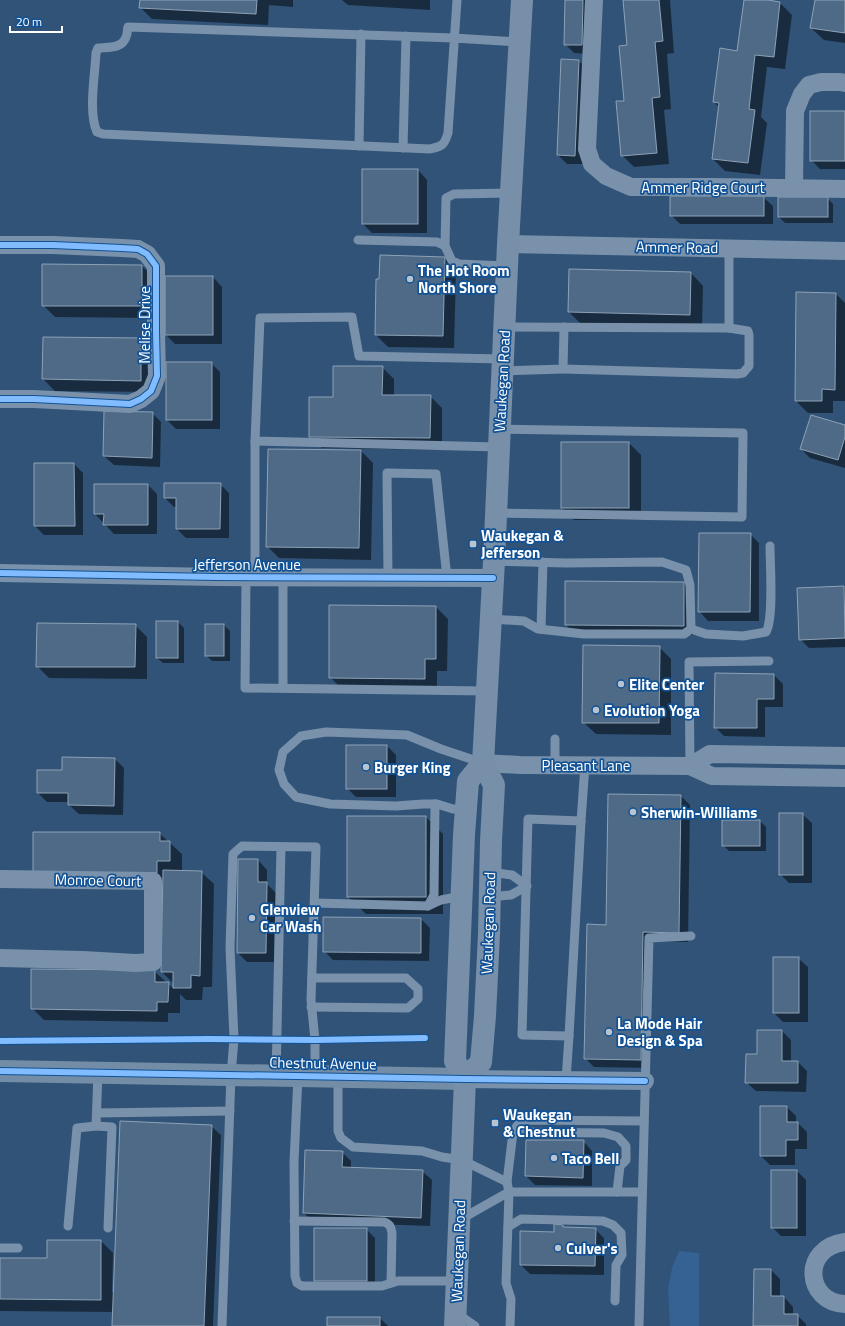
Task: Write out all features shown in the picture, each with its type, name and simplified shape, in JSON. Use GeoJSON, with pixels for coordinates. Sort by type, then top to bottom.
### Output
{"type":"FeatureCollection","features":[{"type":"Feature","properties":{"kind":"main road","name":"Waukegan Road"},"geometry":{"type":"LineString","coordinates":[[465,1079],[481,1062],[485,1016],[494,785],[482,763],[494,569],[508,244],[522,0]]}},
{"type":"Feature","properties":{"kind":"main road","name":"Waukegan Road"},"geometry":{"type":"LineString","coordinates":[[455,1319],[465,1079],[455,1061],[466,809],[468,781],[482,763]]}},
{"type":"Feature","properties":{"kind":"street","name":"Ammer Ridge Court"},"geometry":{"type":"LineString","coordinates":[[594,0],[587,149],[592,164],[606,176],[631,187],[845,189]]}},
{"type":"Feature","properties":{"kind":"street"},"geometry":{"type":"LineString","coordinates":[[794,188],[795,111],[802,94],[809,85],[821,82],[845,83]]}},
{"type":"Feature","properties":{"kind":"street","name":"Melise Drive"},"geometry":{"type":"LineString","coordinates":[[0,245],[53,244],[122,248],[138,249],[147,254],[156,266],[157,376],[151,391],[141,399],[130,404],[34,399],[0,399]]}},
{"type":"Feature","properties":{"kind":"street","name":"Ammer Road"},"geometry":{"type":"LineString","coordinates":[[508,244],[845,251]]}},
{"type":"Feature","properties":{"kind":"street","name":"Jefferson Avenue"},"geometry":{"type":"LineString","coordinates":[[0,573],[250,577],[447,578],[494,569]]}},
{"type":"Feature","properties":{"kind":"street"},"geometry":{"type":"LineString","coordinates":[[690,766],[710,754],[845,756]]}},
{"type":"Feature","properties":{"kind":"street","name":"Pleasant Lane"},"geometry":{"type":"LineString","coordinates":[[482,763],[690,766],[712,776],[845,778]]}},
{"type":"Feature","properties":{"kind":"street","name":"Monroe Court"},"geometry":{"type":"LineString","coordinates":[[0,879],[153,881],[153,962],[135,963],[0,958]]}},
{"type":"Feature","properties":{"kind":"street","name":"Chestnut Avenue"},"geometry":{"type":"LineString","coordinates":[[0,1071],[645,1081]]}},
{"type":"Feature","properties":{"kind":"street"},"geometry":{"type":"LineString","coordinates":[[845,1242],[836,1243],[826,1248],[819,1255],[814,1264],[813,1275],[821,1294],[829,1300],[839,1304],[845,1304]]}},
{"type":"Feature","properties":{"kind":"lane"},"geometry":{"type":"LineString","coordinates":[[457,0],[454,38],[448,133],[442,146],[430,149],[103,134],[97,132],[94,124],[92,114],[96,53],[98,48],[112,47],[121,44],[126,37],[128,27],[360,34],[454,38],[520,42]]}},
{"type":"Feature","properties":{"kind":"lane"},"geometry":{"type":"LineString","coordinates":[[359,146],[360,34]]}},
{"type":"Feature","properties":{"kind":"lane"},"geometry":{"type":"LineString","coordinates":[[403,148],[406,36]]}},
{"type":"Feature","properties":{"kind":"lane"},"geometry":{"type":"LineString","coordinates":[[507,266],[459,264],[452,261],[445,246],[446,198],[454,194],[511,193]]}},
{"type":"Feature","properties":{"kind":"lane"},"geometry":{"type":"LineString","coordinates":[[358,240],[437,242],[445,246]]}},
{"type":"Feature","properties":{"kind":"lane"},"geometry":{"type":"LineString","coordinates":[[729,248],[729,328]]}},
{"type":"Feature","properties":{"kind":"lane"},"geometry":{"type":"LineString","coordinates":[[487,691],[244,688],[260,318],[352,317],[359,356],[562,369],[737,374],[743,373],[749,366],[749,335],[748,331],[744,329],[504,327]]}},
{"type":"Feature","properties":{"kind":"lane"},"geometry":{"type":"LineString","coordinates":[[562,369],[564,327]]}},
{"type":"Feature","properties":{"kind":"lane"},"geometry":{"type":"LineString","coordinates":[[255,441],[300,443],[743,433],[742,517],[496,513]]}},
{"type":"Feature","properties":{"kind":"lane"},"geometry":{"type":"LineString","coordinates":[[388,578],[387,473],[436,474],[447,578]]}},
{"type":"Feature","properties":{"kind":"lane"},"geometry":{"type":"LineString","coordinates":[[690,629],[706,634],[743,636],[766,632],[770,616],[770,546]]}},
{"type":"Feature","properties":{"kind":"lane"},"geometry":{"type":"LineString","coordinates":[[494,569],[543,562],[662,562],[686,570],[690,584],[690,629]]}},
{"type":"Feature","properties":{"kind":"lane"},"geometry":{"type":"LineString","coordinates":[[541,629],[543,562]]}},
{"type":"Feature","properties":{"kind":"lane"},"geometry":{"type":"LineString","coordinates":[[283,577],[283,688]]}},
{"type":"Feature","properties":{"kind":"lane"},"geometry":{"type":"LineString","coordinates":[[491,619],[524,621],[538,629],[584,634],[684,634],[690,629]]}},
{"type":"Feature","properties":{"kind":"lane"},"geometry":{"type":"LineString","coordinates":[[690,766],[689,662],[769,660]]}},
{"type":"Feature","properties":{"kind":"lane"},"geometry":{"type":"LineString","coordinates":[[466,809],[452,809],[435,804],[396,806],[330,804],[296,797],[284,784],[279,770],[283,752],[301,736],[326,732],[408,735],[441,749],[482,763]]}},
{"type":"Feature","properties":{"kind":"lane"},"geometry":{"type":"LineString","coordinates":[[555,738],[555,765]]}},
{"type":"Feature","properties":{"kind":"lane"},"geometry":{"type":"LineString","coordinates":[[566,1080],[585,765]]}},
{"type":"Feature","properties":{"kind":"lane"},"geometry":{"type":"LineString","coordinates":[[428,906],[434,895],[435,804]]}},
{"type":"Feature","properties":{"kind":"lane"},"geometry":{"type":"LineString","coordinates":[[569,1036],[522,1035],[528,819],[581,821]]}},
{"type":"Feature","properties":{"kind":"lane"},"geometry":{"type":"LineString","coordinates":[[222,1326],[231,1075],[234,1039],[230,948],[233,854],[242,846],[316,847],[311,1007],[316,1040],[306,1076],[294,1162],[295,1276],[297,1283],[302,1286],[382,1286],[398,1281],[457,1281]]}},
{"type":"Feature","properties":{"kind":"lane"},"geometry":{"type":"LineString","coordinates":[[276,1076],[280,847]]}},
{"type":"Feature","properties":{"kind":"lane"},"geometry":{"type":"LineString","coordinates":[[490,872],[512,875],[527,886]]}},
{"type":"Feature","properties":{"kind":"lane"},"geometry":{"type":"LineString","coordinates":[[490,897],[511,895],[527,886]]}},
{"type":"Feature","properties":{"kind":"lane"},"geometry":{"type":"LineString","coordinates":[[315,904],[428,906],[441,900],[462,896]]}},
{"type":"Feature","properties":{"kind":"lane"},"geometry":{"type":"LineString","coordinates":[[639,1326],[649,938],[690,936]]}},
{"type":"Feature","properties":{"kind":"lane"},"geometry":{"type":"LineString","coordinates":[[311,1007],[408,1008],[418,999],[418,989],[406,978],[312,978]]}},
{"type":"Feature","properties":{"kind":"lane"},"geometry":{"type":"LineString","coordinates":[[96,1126],[98,1072]]}},
{"type":"Feature","properties":{"kind":"lane"},"geometry":{"type":"LineString","coordinates":[[338,1077],[338,1131],[341,1138],[353,1147],[422,1151],[442,1157],[462,1160],[506,1182]]}},
{"type":"Feature","properties":{"kind":"lane"},"geometry":{"type":"LineString","coordinates":[[97,1113],[230,1111]]}},
{"type":"Feature","properties":{"kind":"lane"},"geometry":{"type":"LineString","coordinates":[[510,1326],[511,1299],[506,1283],[509,1192],[506,1182],[512,1132],[521,1120],[644,1121]]}},
{"type":"Feature","properties":{"kind":"lane"},"geometry":{"type":"LineString","coordinates":[[68,1226],[77,1128],[96,1126],[112,1127],[108,1228]]}},
{"type":"Feature","properties":{"kind":"lane"},"geometry":{"type":"LineString","coordinates":[[512,1132],[604,1133],[618,1137],[626,1146],[626,1160],[620,1166],[617,1192]]}},
{"type":"Feature","properties":{"kind":"lane"},"geometry":{"type":"LineString","coordinates":[[460,1219],[509,1192],[642,1192]]}},
{"type":"Feature","properties":{"kind":"lane"},"geometry":{"type":"LineString","coordinates":[[508,1227],[521,1219],[603,1221],[613,1225],[621,1233],[622,1255],[616,1265],[615,1301]]}},
{"type":"Feature","properties":{"kind":"lane"},"geometry":{"type":"LineString","coordinates":[[294,1221],[384,1222],[388,1224],[392,1233],[391,1283]]}},
{"type":"Feature","properties":{"kind":"lane"},"geometry":{"type":"LineString","coordinates":[[0,1248],[18,1248]]}},
{"type":"Feature","properties":{"kind":"lane"},"geometry":{"type":"LineString","coordinates":[[455,1319],[475,1326]]}},
{"type":"Feature","properties":{"kind":"water"},"geometry":{"type":"Polygon","coordinates":[[[679,1251],[699,1253],[699,1326],[670,1326],[668,1288],[672,1268],[679,1251]]]}},
{"type":"Feature","properties":{"kind":"building"},"geometry":{"type":"Polygon","coordinates":[[[140,0],[257,0],[256,14],[139,8],[140,0]]]}},
{"type":"Feature","properties":{"kind":"building"},"geometry":{"type":"Polygon","coordinates":[[[565,0],[583,0],[582,45],[564,45],[565,0]]]}},
{"type":"Feature","properties":{"kind":"building"},"geometry":{"type":"Polygon","coordinates":[[[623,0],[659,0],[663,41],[655,42],[660,97],[652,98],[657,153],[621,156],[616,101],[624,101],[619,46],[627,45],[623,0]]]}},
{"type":"Feature","properties":{"kind":"building"},"geometry":{"type":"Polygon","coordinates":[[[744,0],[768,0],[780,2],[774,57],[755,55],[749,109],[755,110],[748,163],[712,159],[719,103],[713,102],[720,48],[737,51],[744,0]]]}},
{"type":"Feature","properties":{"kind":"building"},"geometry":{"type":"Polygon","coordinates":[[[815,0],[845,0],[845,33],[810,28],[815,0]]]}},
{"type":"Feature","properties":{"kind":"building"},"geometry":{"type":"Polygon","coordinates":[[[561,59],[579,60],[575,156],[557,155],[561,59]]]}},
{"type":"Feature","properties":{"kind":"building"},"geometry":{"type":"Polygon","coordinates":[[[810,111],[845,111],[845,161],[810,161],[810,111]]]}},
{"type":"Feature","properties":{"kind":"building"},"geometry":{"type":"Polygon","coordinates":[[[362,169],[418,169],[418,224],[362,224],[362,169]]]}},
{"type":"Feature","properties":{"kind":"building"},"geometry":{"type":"Polygon","coordinates":[[[670,196],[764,196],[764,216],[670,216],[670,196]]]}},
{"type":"Feature","properties":{"kind":"building"},"geometry":{"type":"Polygon","coordinates":[[[778,197],[828,197],[828,217],[778,217],[778,197]]]}},
{"type":"Feature","properties":{"kind":"building"},"geometry":{"type":"Polygon","coordinates":[[[380,255],[445,257],[443,336],[375,335],[376,279],[379,279],[380,255]]]}},
{"type":"Feature","properties":{"kind":"building"},"geometry":{"type":"Polygon","coordinates":[[[42,264],[142,265],[142,306],[42,306],[42,264]]]}},
{"type":"Feature","properties":{"kind":"building"},"geometry":{"type":"Polygon","coordinates":[[[569,269],[691,272],[690,315],[568,312],[569,269]]]}},
{"type":"Feature","properties":{"kind":"building"},"geometry":{"type":"Polygon","coordinates":[[[165,276],[213,276],[213,335],[165,335],[165,276]]]}},
{"type":"Feature","properties":{"kind":"building"},"geometry":{"type":"Polygon","coordinates":[[[796,292],[836,293],[835,390],[822,389],[822,401],[795,401],[796,292]]]}},
{"type":"Feature","properties":{"kind":"building"},"geometry":{"type":"Polygon","coordinates":[[[43,337],[141,338],[141,381],[42,379],[43,337]]]}},
{"type":"Feature","properties":{"kind":"building"},"geometry":{"type":"Polygon","coordinates":[[[166,362],[212,362],[212,420],[166,420],[166,362]]]}},
{"type":"Feature","properties":{"kind":"building"},"geometry":{"type":"Polygon","coordinates":[[[333,366],[383,366],[382,395],[431,395],[430,438],[309,437],[309,397],[333,397],[333,366]]]}},
{"type":"Feature","properties":{"kind":"building"},"geometry":{"type":"Polygon","coordinates":[[[104,411],[153,412],[152,458],[103,456],[104,411]]]}},
{"type":"Feature","properties":{"kind":"building"},"geometry":{"type":"Polygon","coordinates":[[[811,415],[845,425],[845,437],[838,460],[800,449],[811,415]]]}},
{"type":"Feature","properties":{"kind":"building"},"geometry":{"type":"Polygon","coordinates":[[[561,442],[629,442],[629,508],[561,508],[561,442]]]}},
{"type":"Feature","properties":{"kind":"building"},"geometry":{"type":"Polygon","coordinates":[[[268,449],[361,450],[359,548],[266,547],[268,449]]]}},
{"type":"Feature","properties":{"kind":"building"},"geometry":{"type":"Polygon","coordinates":[[[34,463],[74,463],[75,526],[34,526],[34,463]]]}},
{"type":"Feature","properties":{"kind":"building"},"geometry":{"type":"Polygon","coordinates":[[[164,483],[221,483],[220,529],[176,529],[176,498],[164,498],[164,483]]]}},
{"type":"Feature","properties":{"kind":"building"},"geometry":{"type":"Polygon","coordinates":[[[94,484],[148,484],[148,525],[103,525],[104,514],[94,514],[94,484]]]}},
{"type":"Feature","properties":{"kind":"building"},"geometry":{"type":"Polygon","coordinates":[[[699,533],[751,533],[750,612],[698,612],[699,533]]]}},
{"type":"Feature","properties":{"kind":"building"},"geometry":{"type":"Polygon","coordinates":[[[565,581],[684,582],[684,626],[565,625],[565,581]]]}},
{"type":"Feature","properties":{"kind":"building"},"geometry":{"type":"Polygon","coordinates":[[[844,586],[845,638],[799,640],[797,588],[844,586]]]}},
{"type":"Feature","properties":{"kind":"building"},"geometry":{"type":"Polygon","coordinates":[[[329,605],[436,606],[436,659],[425,659],[425,679],[329,678],[329,605]]]}},
{"type":"Feature","properties":{"kind":"building"},"geometry":{"type":"Polygon","coordinates":[[[156,621],[178,621],[178,658],[156,658],[156,621]]]}},
{"type":"Feature","properties":{"kind":"building"},"geometry":{"type":"Polygon","coordinates":[[[37,623],[136,624],[135,667],[36,667],[37,623]]]}},
{"type":"Feature","properties":{"kind":"building"},"geometry":{"type":"Polygon","coordinates":[[[205,624],[224,624],[224,656],[205,656],[205,624]]]}},
{"type":"Feature","properties":{"kind":"building","name":"Elite Center"},"geometry":{"type":"Polygon","coordinates":[[[583,645],[660,646],[659,723],[582,723],[583,645]]]}},
{"type":"Feature","properties":{"kind":"building"},"geometry":{"type":"Polygon","coordinates":[[[715,673],[774,674],[774,699],[757,699],[757,728],[714,728],[715,673]]]}},
{"type":"Feature","properties":{"kind":"building","name":"Burger King"},"geometry":{"type":"Polygon","coordinates":[[[346,745],[387,745],[387,789],[346,789],[346,745]]]}},
{"type":"Feature","properties":{"kind":"building"},"geometry":{"type":"Polygon","coordinates":[[[62,757],[115,758],[114,806],[68,805],[68,793],[37,793],[37,770],[62,770],[62,757]]]}},
{"type":"Feature","properties":{"kind":"building"},"geometry":{"type":"Polygon","coordinates":[[[608,794],[681,795],[679,933],[643,932],[641,1060],[584,1059],[587,924],[606,925],[608,794]]]}},
{"type":"Feature","properties":{"kind":"building"},"geometry":{"type":"Polygon","coordinates":[[[779,813],[803,813],[803,875],[779,875],[779,813]]]}},
{"type":"Feature","properties":{"kind":"building"},"geometry":{"type":"Polygon","coordinates":[[[347,816],[426,816],[426,897],[347,897],[347,816]]]}},
{"type":"Feature","properties":{"kind":"building"},"geometry":{"type":"Polygon","coordinates":[[[722,820],[760,820],[760,846],[722,846],[722,820]]]}},
{"type":"Feature","properties":{"kind":"building"},"geometry":{"type":"Polygon","coordinates":[[[33,832],[160,832],[160,841],[170,841],[170,861],[157,861],[157,873],[33,873],[33,832]]]}},
{"type":"Feature","properties":{"kind":"building","name":"Glenview Car Wash"},"geometry":{"type":"Polygon","coordinates":[[[238,859],[258,859],[258,882],[267,882],[266,953],[237,953],[238,859]]]}},
{"type":"Feature","properties":{"kind":"building"},"geometry":{"type":"Polygon","coordinates":[[[163,870],[202,871],[200,976],[191,975],[191,988],[173,988],[173,972],[161,972],[163,870]]]}},
{"type":"Feature","properties":{"kind":"building"},"geometry":{"type":"Polygon","coordinates":[[[323,917],[421,918],[421,953],[323,952],[323,917]]]}},
{"type":"Feature","properties":{"kind":"building"},"geometry":{"type":"Polygon","coordinates":[[[773,957],[799,957],[799,1013],[773,1013],[773,957]]]}},
{"type":"Feature","properties":{"kind":"building"},"geometry":{"type":"Polygon","coordinates":[[[31,969],[155,970],[155,982],[169,982],[168,1002],[157,1002],[157,1011],[31,1009],[31,969]]]}},
{"type":"Feature","properties":{"kind":"building"},"geometry":{"type":"Polygon","coordinates":[[[757,1030],[782,1030],[782,1061],[798,1061],[798,1083],[745,1083],[746,1054],[757,1054],[757,1030]]]}},
{"type":"Feature","properties":{"kind":"building"},"geometry":{"type":"Polygon","coordinates":[[[760,1106],[787,1106],[787,1122],[798,1122],[798,1140],[786,1140],[786,1156],[760,1156],[760,1106]]]}},
{"type":"Feature","properties":{"kind":"building"},"geometry":{"type":"Polygon","coordinates":[[[120,1121],[212,1125],[204,1326],[112,1326],[120,1121]]]}},
{"type":"Feature","properties":{"kind":"building","name":"Taco Bell"},"geometry":{"type":"Polygon","coordinates":[[[526,1140],[584,1140],[583,1178],[525,1176],[526,1140]]]}},
{"type":"Feature","properties":{"kind":"building"},"geometry":{"type":"Polygon","coordinates":[[[305,1150],[343,1151],[342,1167],[423,1170],[421,1218],[303,1213],[305,1150]]]}},
{"type":"Feature","properties":{"kind":"building"},"geometry":{"type":"Polygon","coordinates":[[[771,1170],[797,1170],[797,1228],[771,1228],[771,1170]]]}},
{"type":"Feature","properties":{"kind":"building","name":"Culver's"},"geometry":{"type":"Polygon","coordinates":[[[554,1224],[563,1225],[563,1227],[596,1228],[595,1266],[520,1265],[520,1231],[554,1232],[554,1224]]]}},
{"type":"Feature","properties":{"kind":"building"},"geometry":{"type":"Polygon","coordinates":[[[314,1228],[367,1228],[367,1281],[314,1281],[314,1228]]]}},
{"type":"Feature","properties":{"kind":"building"},"geometry":{"type":"Polygon","coordinates":[[[47,1240],[101,1240],[101,1300],[0,1299],[0,1258],[47,1258],[47,1240]]]}},
{"type":"Feature","properties":{"kind":"building"},"geometry":{"type":"Polygon","coordinates":[[[754,1269],[771,1269],[771,1296],[784,1296],[784,1314],[798,1314],[798,1326],[753,1326],[754,1269]]]}},
{"type":"Feature","properties":{"kind":"building"},"geometry":{"type":"Polygon","coordinates":[[[327,1317],[380,1317],[380,1326],[327,1326],[327,1317]]]}},
{"type":"Feature","properties":{"kind":"cycle path"},"geometry":{"type":"LineString","coordinates":[[0,245],[53,245],[122,248],[138,249],[147,254],[156,266],[157,376],[151,391],[141,399],[130,404],[34,399],[0,399]]}},
{"type":"Feature","properties":{"kind":"cycle path"},"geometry":{"type":"LineString","coordinates":[[0,573],[216,577],[493,578]]}},
{"type":"Feature","properties":{"kind":"cycle path"},"geometry":{"type":"LineString","coordinates":[[0,1041],[210,1039],[315,1040],[425,1038]]}},
{"type":"Feature","properties":{"kind":"cycle path"},"geometry":{"type":"LineString","coordinates":[[0,1071],[645,1081]]}},
{"type":"Feature","properties":{"kind":"place","name":"The Hot Room North Shore"},"geometry":{"type":"Point","coordinates":[410,279]}},
{"type":"Feature","properties":{"kind":"place","name":"Waukegan & Jefferson"},"geometry":{"type":"Point","coordinates":[473,544]}},
{"type":"Feature","properties":{"kind":"place","name":"Elite Center"},"geometry":{"type":"Point","coordinates":[621,684]}},
{"type":"Feature","properties":{"kind":"place","name":"Evolution Yoga"},"geometry":{"type":"Point","coordinates":[596,710]}},
{"type":"Feature","properties":{"kind":"place","name":"Burger King"},"geometry":{"type":"Point","coordinates":[366,767]}},
{"type":"Feature","properties":{"kind":"place","name":"Sherwin-Williams"},"geometry":{"type":"Point","coordinates":[633,812]}},
{"type":"Feature","properties":{"kind":"place","name":"Glenview Car Wash"},"geometry":{"type":"Point","coordinates":[252,918]}},
{"type":"Feature","properties":{"kind":"place","name":"La Mode Hair Design & Spa"},"geometry":{"type":"Point","coordinates":[609,1032]}},
{"type":"Feature","properties":{"kind":"place","name":"Waukegan & Chestnut"},"geometry":{"type":"Point","coordinates":[495,1123]}},
{"type":"Feature","properties":{"kind":"place","name":"Taco Bell"},"geometry":{"type":"Point","coordinates":[554,1158]}},
{"type":"Feature","properties":{"kind":"place","name":"Culver's"},"geometry":{"type":"Point","coordinates":[558,1248]}}]}
